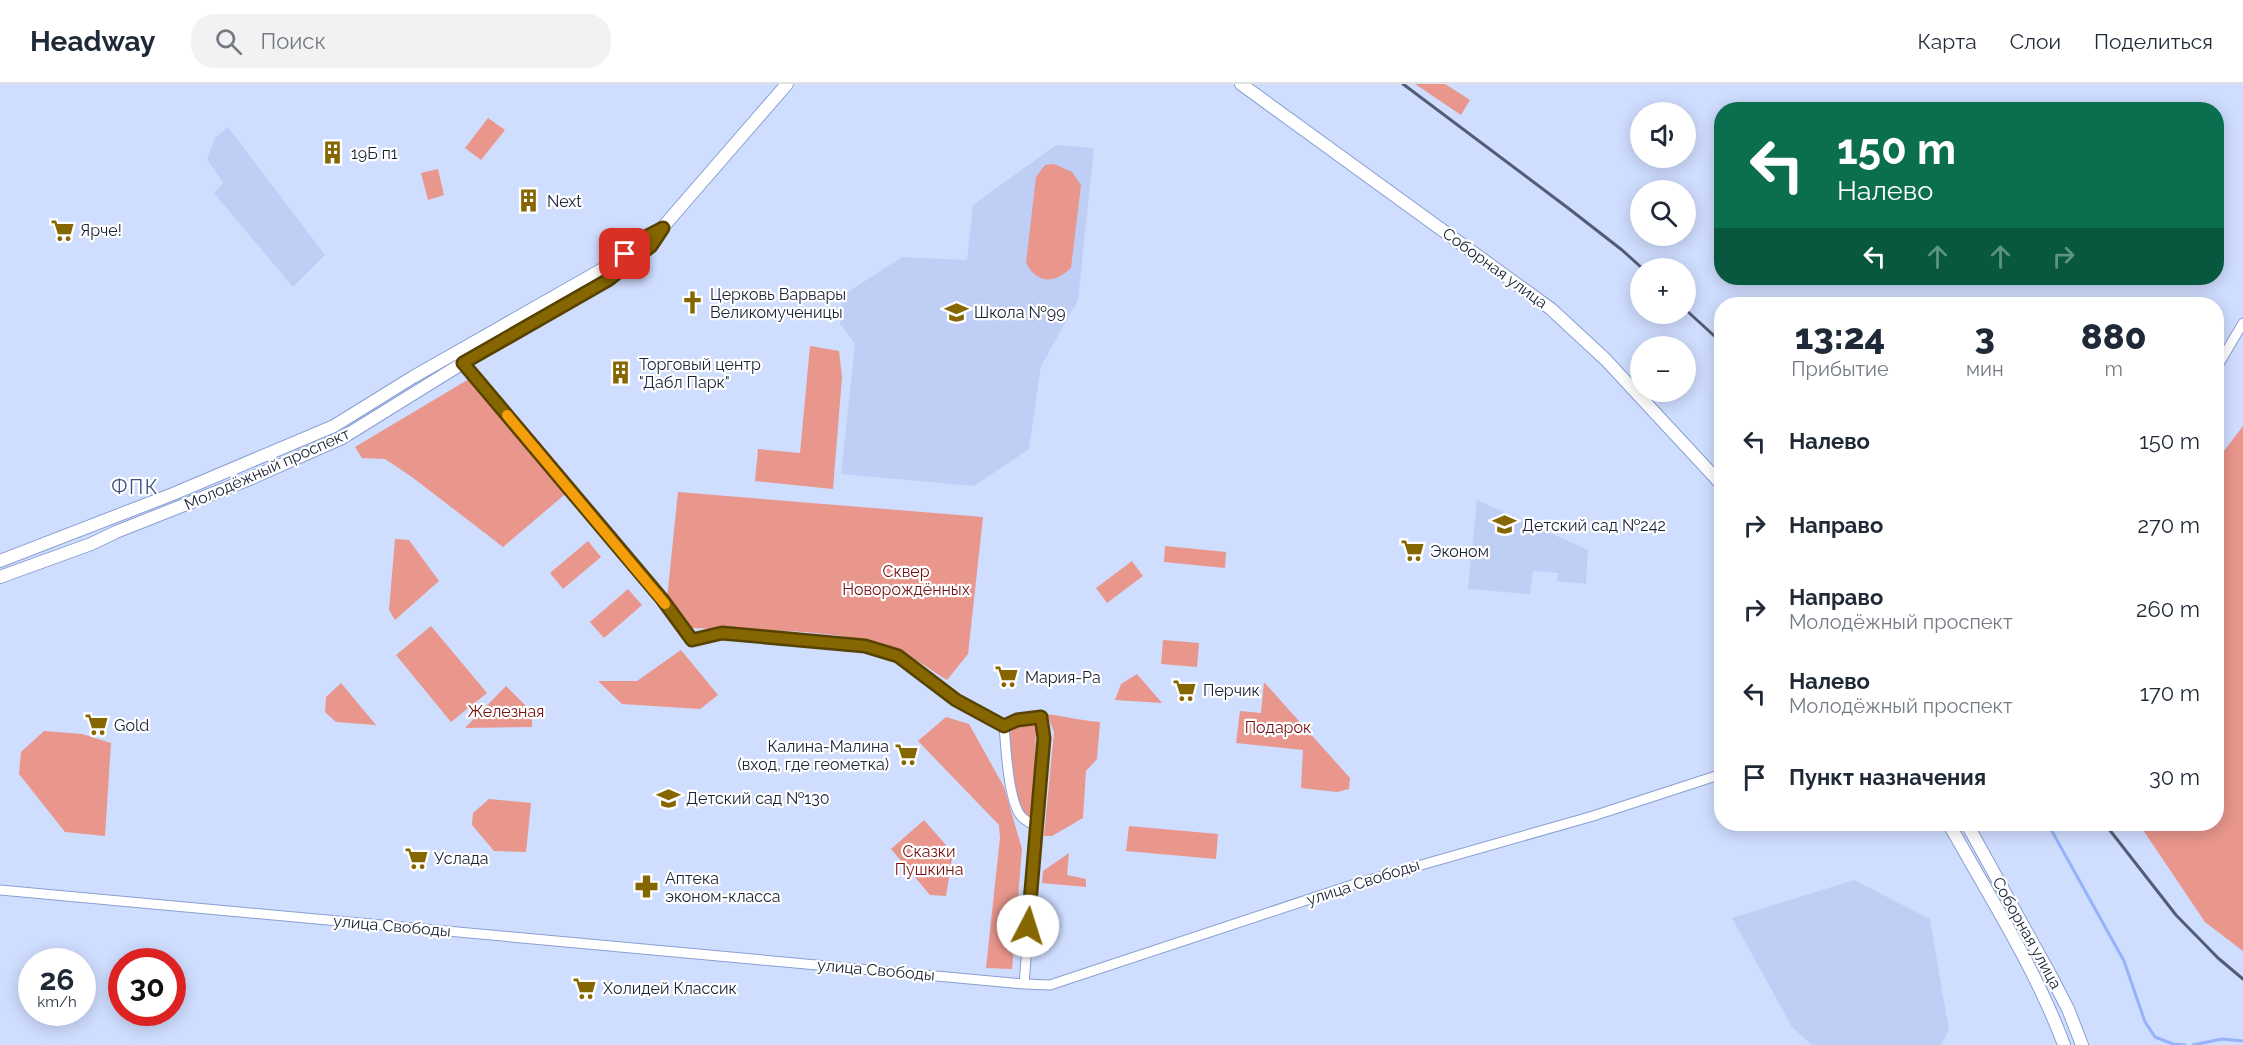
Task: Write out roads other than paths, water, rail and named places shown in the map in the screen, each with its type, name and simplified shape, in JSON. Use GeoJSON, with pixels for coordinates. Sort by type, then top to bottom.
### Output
{"type":"FeatureCollection","features":[{"type":"Feature","properties":{"kind":"main road","name":"Молодёжный проспект"},"geometry":{"type":"LineString","coordinates":[[0,577],[91,544],[342,438],[463,363],[608,280],[651,246],[663,228],[787,84]]}},
{"type":"Feature","properties":{"kind":"main road","name":"Соборная улица"},"geometry":{"type":"LineString","coordinates":[[1240,84],[1551,309],[1606,360],[1714,476]]}},
{"type":"Feature","properties":{"kind":"main road","name":"Молодёжный проспект"},"geometry":{"type":"LineString","coordinates":[[0,561],[173,494],[334,426],[412,377],[601,270],[642,239],[663,228]]}},
{"type":"Feature","properties":{"kind":"main road","name":"Соборная улица"},"geometry":{"type":"LineString","coordinates":[[1953,831],[2037,982],[2064,1045]]}},
{"type":"Feature","properties":{"kind":"main road","name":"Соборная улица"},"geometry":{"type":"LineString","coordinates":[[1971,831],[2052,978],[2068,1009],[2082,1045]]}},
{"type":"Feature","properties":{"kind":"street"},"geometry":{"type":"LineString","coordinates":[[2224,355],[2243,323]]}},
{"type":"Feature","properties":{"kind":"street"},"geometry":{"type":"LineString","coordinates":[[463,363],[662,599],[692,640],[722,633],[865,646],[898,656],[956,700],[1004,726]]}},
{"type":"Feature","properties":{"kind":"street"},"geometry":{"type":"LineString","coordinates":[[1004,726],[1017,720],[1041,717],[1044,738],[1024,984]]}},
{"type":"Feature","properties":{"kind":"street"},"geometry":{"type":"LineString","coordinates":[[1004,726],[1015,803],[1021,817],[1036,827]]}},
{"type":"Feature","properties":{"kind":"street","name":"улица Свободы"},"geometry":{"type":"LineString","coordinates":[[0,890],[1050,985],[1358,883],[1593,816],[1714,777]]}},
{"type":"Feature","properties":{"kind":"waterway"},"geometry":{"type":"LineString","coordinates":[[2052,831],[2124,961],[2145,1022],[2155,1037],[2173,1044],[2185,1045]]}},
{"type":"Feature","properties":{"kind":"waterway"},"geometry":{"type":"LineString","coordinates":[[2193,1045],[2222,1039],[2243,1041]]}},
{"type":"Feature","properties":{"kind":"railway"},"geometry":{"type":"LineString","coordinates":[[1403,84],[1631,258]]}},
{"type":"Feature","properties":{"kind":"railway"},"geometry":{"type":"LineString","coordinates":[[1696,319],[1714,336]]}},
{"type":"Feature","properties":{"kind":"railway"},"geometry":{"type":"LineString","coordinates":[[2110,831],[2176,915],[2218,958],[2243,979]]}},
{"type":"Feature","properties":{"kind":"place","name":"19Б п1"},"geometry":{"type":"Point","coordinates":[333,153]}},
{"type":"Feature","properties":{"kind":"place","name":"Next"},"geometry":{"type":"Point","coordinates":[529,201]}},
{"type":"Feature","properties":{"kind":"place","name":"Ярче!"},"geometry":{"type":"Point","coordinates":[62,230]}},
{"type":"Feature","properties":{"kind":"place","name":"Церковь Варвары Великомученицы"},"geometry":{"type":"Point","coordinates":[692,303]}},
{"type":"Feature","properties":{"kind":"place","name":"Школа №99"},"geometry":{"type":"Point","coordinates":[956,312]}},
{"type":"Feature","properties":{"kind":"place","name":"Торговый центр \"Дабл Парк\""},"geometry":{"type":"Point","coordinates":[621,373]}},
{"type":"Feature","properties":{"kind":"place","name":"Детский сад №242"},"geometry":{"type":"Point","coordinates":[1504,525]}},
{"type":"Feature","properties":{"kind":"place","name":"Эконом"},"geometry":{"type":"Point","coordinates":[1412,551]}},
{"type":"Feature","properties":{"kind":"place","name":"Мария-Ра"},"geometry":{"type":"Point","coordinates":[1007,677]}},
{"type":"Feature","properties":{"kind":"place","name":"Перчик"},"geometry":{"type":"Point","coordinates":[1185,690]}},
{"type":"Feature","properties":{"kind":"place","name":"Gold"},"geometry":{"type":"Point","coordinates":[96,725]}},
{"type":"Feature","properties":{"kind":"place","name":"Калина-Малина (вход, где геометка)"},"geometry":{"type":"Point","coordinates":[907,755]}},
{"type":"Feature","properties":{"kind":"place","name":"Детский сад №130"},"geometry":{"type":"Point","coordinates":[668,798]}},
{"type":"Feature","properties":{"kind":"place","name":"Услада"},"geometry":{"type":"Point","coordinates":[416,858]}},
{"type":"Feature","properties":{"kind":"place","name":"Аптека эконом-класса"},"geometry":{"type":"Point","coordinates":[647,887]}},
{"type":"Feature","properties":{"kind":"place","name":"Холидей Классик"},"geometry":{"type":"Point","coordinates":[585,988]}},
{"type":"Feature","properties":{"kind":"district","name":"ФПК"},"geometry":{"type":"Point","coordinates":[135,487]}},
{"type":"Feature","properties":{"kind":"park label","name":"Сквер Новорождённых"},"geometry":{"type":"Point","coordinates":[906,580]}},
{"type":"Feature","properties":{"kind":"park label","name":"Железная"},"geometry":{"type":"Point","coordinates":[506,711]}},
{"type":"Feature","properties":{"kind":"park label","name":"Подарок"},"geometry":{"type":"Point","coordinates":[1278,727]}},
{"type":"Feature","properties":{"kind":"park label","name":"Сказки Пушкина"},"geometry":{"type":"Point","coordinates":[929,860]}}]}
